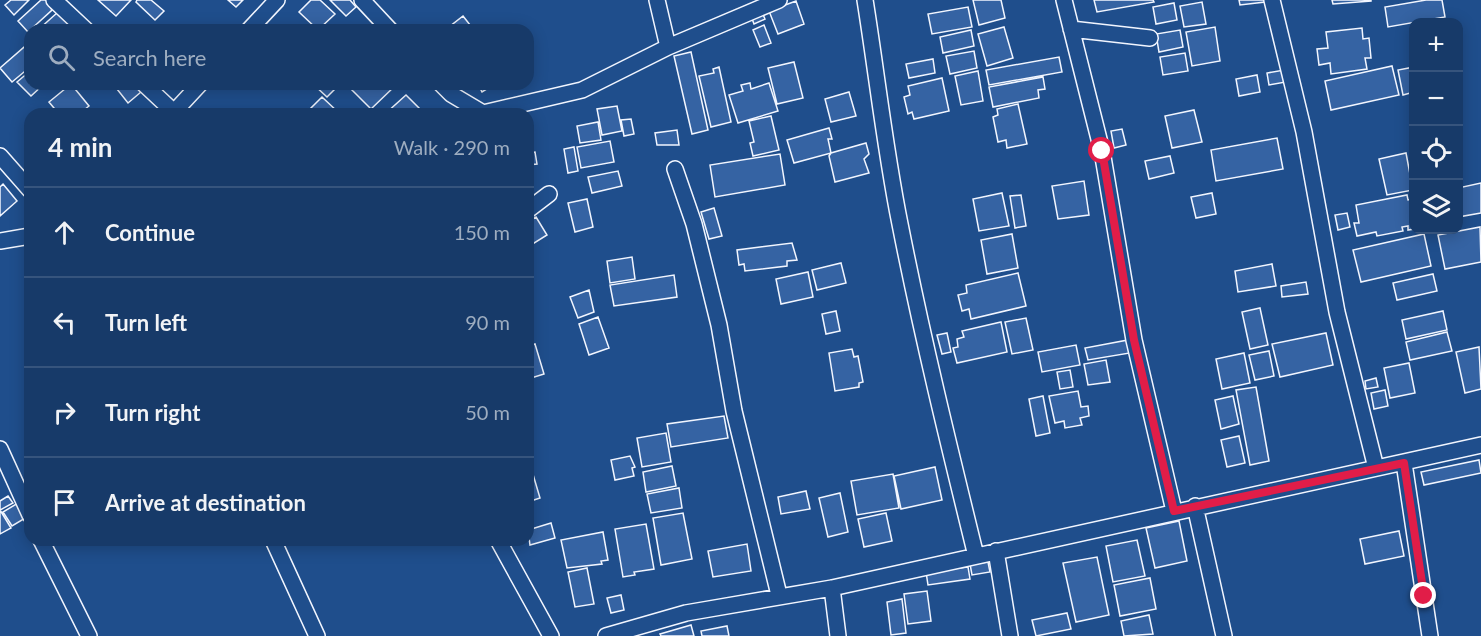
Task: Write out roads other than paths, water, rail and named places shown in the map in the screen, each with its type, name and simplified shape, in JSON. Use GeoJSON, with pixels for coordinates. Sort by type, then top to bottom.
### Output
{"type":"FeatureCollection","features":[{"type":"Feature","properties":{"kind":"street"},"geometry":{"type":"LineString","coordinates":[[54,0],[80,24]]}},
{"type":"Feature","properties":{"kind":"street"},"geometry":{"type":"LineString","coordinates":[[255,24],[277,0]]}},
{"type":"Feature","properties":{"kind":"street"},"geometry":{"type":"LineString","coordinates":[[362,0],[384,24]]}},
{"type":"Feature","properties":{"kind":"street"},"geometry":{"type":"LineString","coordinates":[[657,0],[668,47]]}},
{"type":"Feature","properties":{"kind":"street"},"geometry":{"type":"LineString","coordinates":[[505,108],[582,90],[668,47],[779,0]]}},
{"type":"Feature","properties":{"kind":"street"},"geometry":{"type":"LineString","coordinates":[[865,0],[877,97],[899,222],[931,375],[976,556]]}},
{"type":"Feature","properties":{"kind":"street"},"geometry":{"type":"LineString","coordinates":[[1064,0],[1102,151],[1134,340],[1174,511]]}},
{"type":"Feature","properties":{"kind":"street"},"geometry":{"type":"LineString","coordinates":[[1272,0],[1304,132],[1337,312],[1376,468]]}},
{"type":"Feature","properties":{"kind":"street"},"geometry":{"type":"LineString","coordinates":[[1071,29],[1150,38]]}},
{"type":"Feature","properties":{"kind":"street"},"geometry":{"type":"LineString","coordinates":[[150,90],[170,108]]}},
{"type":"Feature","properties":{"kind":"street"},"geometry":{"type":"LineString","coordinates":[[179,108],[195,90]]}},
{"type":"Feature","properties":{"kind":"street"},"geometry":{"type":"LineString","coordinates":[[447,90],[475,108]]}},
{"type":"Feature","properties":{"kind":"street"},"geometry":{"type":"LineString","coordinates":[[0,156],[24,183]]}},
{"type":"Feature","properties":{"kind":"street"},"geometry":{"type":"LineString","coordinates":[[675,169],[694,224],[719,325],[734,411],[779,595]]}},
{"type":"Feature","properties":{"kind":"street"},"geometry":{"type":"LineString","coordinates":[[534,205],[549,194]]}},
{"type":"Feature","properties":{"kind":"street"},"geometry":{"type":"LineString","coordinates":[[0,242],[24,237]]}},
{"type":"Feature","properties":{"kind":"street"},"geometry":{"type":"LineString","coordinates":[[606,636],[686,613],[779,595],[832,588],[1195,506],[1481,445]]}},
{"type":"Feature","properties":{"kind":"street"},"geometry":{"type":"LineString","coordinates":[[0,449],[24,502]]}},
{"type":"Feature","properties":{"kind":"street"},"geometry":{"type":"LineString","coordinates":[[1404,463],[1430,636]]}},
{"type":"Feature","properties":{"kind":"street"},"geometry":{"type":"LineString","coordinates":[[1195,506],[1224,636]]}},
{"type":"Feature","properties":{"kind":"street"},"geometry":{"type":"LineString","coordinates":[[44,546],[89,636]]}},
{"type":"Feature","properties":{"kind":"street"},"geometry":{"type":"LineString","coordinates":[[276,546],[317,636]]}},
{"type":"Feature","properties":{"kind":"street"},"geometry":{"type":"LineString","coordinates":[[501,546],[551,636]]}},
{"type":"Feature","properties":{"kind":"street"},"geometry":{"type":"LineString","coordinates":[[996,551],[1010,636]]}},
{"type":"Feature","properties":{"kind":"street"},"geometry":{"type":"LineString","coordinates":[[832,588],[838,636]]}}]}
